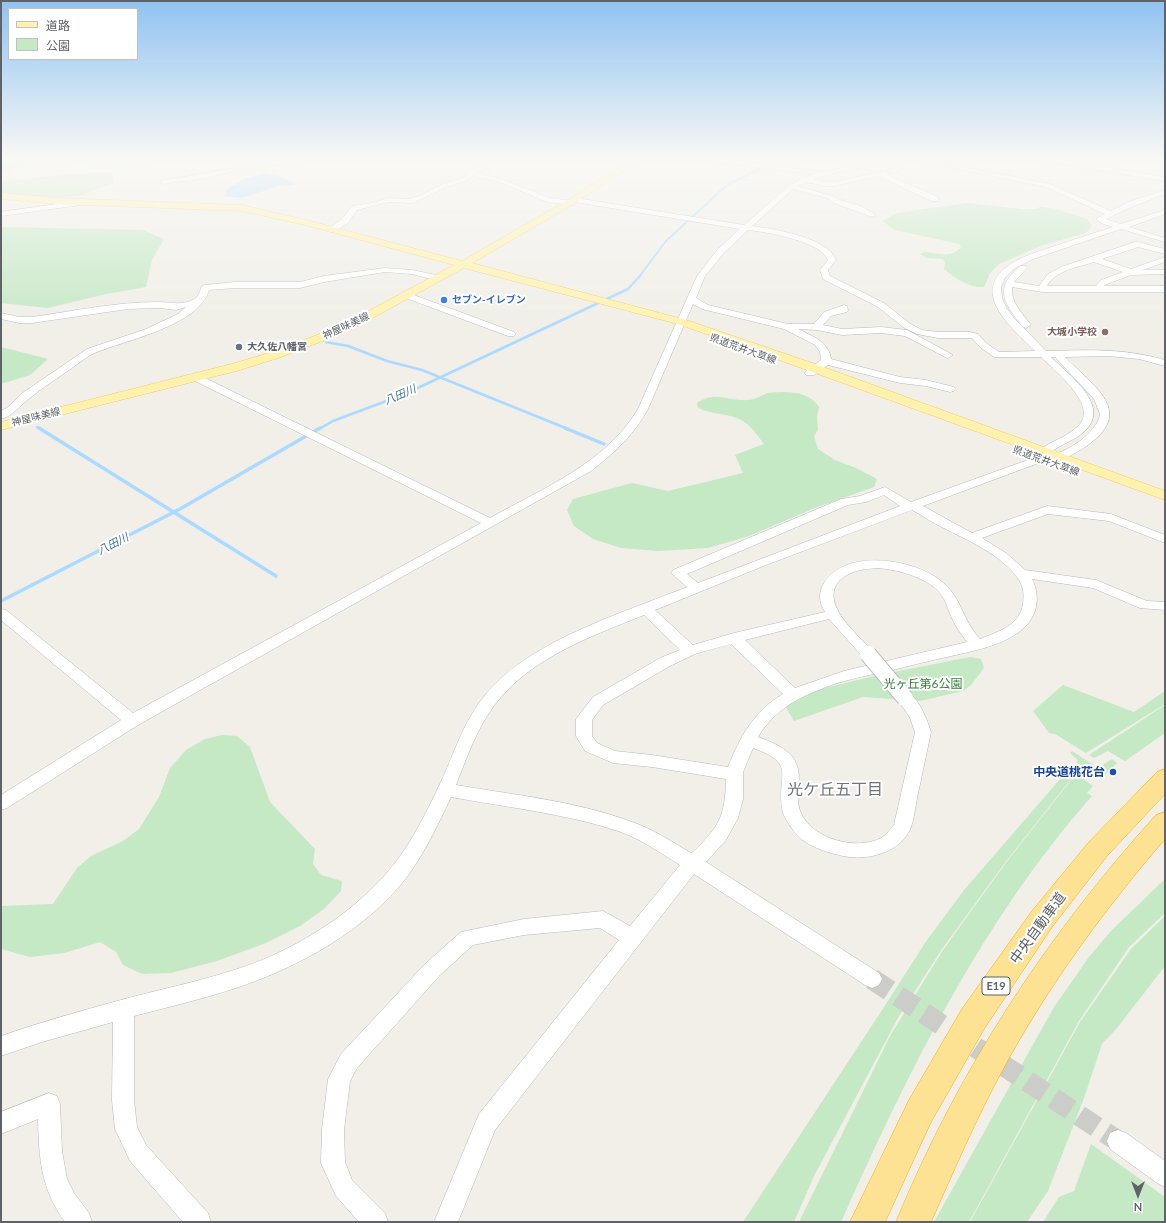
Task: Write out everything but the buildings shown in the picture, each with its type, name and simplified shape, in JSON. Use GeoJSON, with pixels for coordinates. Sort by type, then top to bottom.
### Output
{"type":"FeatureCollection","features":[{"type":"Feature","properties":{"kind":"highway","name":"中央自動車道"},"geometry":{"type":"LineString","coordinates":[[867,1222],[920,1111],[973,1019],[1042,919],[1098,849],[1165,778]]}},
{"type":"Feature","properties":{"kind":"highway"},"geometry":{"type":"LineString","coordinates":[[913,1222],[955,1130],[1005,1035],[1070,937],[1125,866],[1165,822]]}},
{"type":"Feature","properties":{"kind":"main road","name":"県道荒井大草線"},"geometry":{"type":"LineString","coordinates":[[284,217],[460,266],[681,324],[817,368],[1048,456],[1165,505]]}},
{"type":"Feature","properties":{"kind":"main road","name":"神屋味美線"},"geometry":{"type":"LineString","coordinates":[[1,426],[236,368],[292,350],[343,328],[438,278],[547,217]]}},
{"type":"Feature","properties":{"kind":"main road","name":"県道荒井大草線"},"geometry":{"type":"LineString","coordinates":[[311,224],[345,239],[460,266]]}},
{"type":"Feature","properties":{"kind":"main road","name":"県道荒井大草線"},"geometry":{"type":"LineString","coordinates":[[1048,456],[1165,496]]}},
{"type":"Feature","properties":{"kind":"street"},"geometry":{"type":"LineString","coordinates":[[331,230],[345,221],[348,217]]}},
{"type":"Feature","properties":{"kind":"street"},"geometry":{"type":"LineString","coordinates":[[674,217],[746,228],[758,228],[793,237],[824,250],[829,254],[832,260],[824,270],[826,277],[881,305],[906,325],[925,334],[975,336],[983,345],[997,355],[1124,353],[1165,364]]}},
{"type":"Feature","properties":{"kind":"street"},"geometry":{"type":"LineString","coordinates":[[1,803],[132,721],[587,469],[625,437],[635,424],[705,271],[721,251],[758,217]]}},
{"type":"Feature","properties":{"kind":"street"},"geometry":{"type":"LineString","coordinates":[[1104,217],[1100,219],[1165,240]]}},
{"type":"Feature","properties":{"kind":"street"},"geometry":{"type":"LineString","coordinates":[[1,1046],[42,1032],[209,987],[263,969],[297,953],[349,920],[377,896],[402,870],[417,848],[445,790],[468,734],[489,699],[516,674],[551,651],[749,566],[1084,443],[1097,433],[1104,424],[1105,417],[1103,404],[1057,354],[1029,329],[1014,311],[1007,295],[1008,284],[1015,274],[1030,264],[1152,217]]}},
{"type":"Feature","properties":{"kind":"street"},"geometry":{"type":"LineString","coordinates":[[1048,456],[1083,428],[1090,415],[1088,403],[1085,397],[1002,310],[996,294],[997,284],[1000,278],[1014,265],[1026,259],[1124,228],[1165,218]]}},
{"type":"Feature","properties":{"kind":"street"},"geometry":{"type":"LineString","coordinates":[[1042,289],[1045,282],[1051,276],[1064,269],[1138,244],[1165,252]]}},
{"type":"Feature","properties":{"kind":"street"},"geometry":{"type":"LineString","coordinates":[[1094,259],[1131,272],[1162,272]]}},
{"type":"Feature","properties":{"kind":"street"},"geometry":{"type":"LineString","coordinates":[[1102,290],[1100,286],[1104,282],[1165,259]]}},
{"type":"Feature","properties":{"kind":"street"},"geometry":{"type":"LineString","coordinates":[[1144,267],[1162,272]]}},
{"type":"Feature","properties":{"kind":"street"},"geometry":{"type":"LineString","coordinates":[[1,416],[12,409],[25,396],[90,351],[149,332],[181,316],[203,295],[205,288],[220,286],[300,284],[385,270],[412,272],[438,278]]}},
{"type":"Feature","properties":{"kind":"street"},"geometry":{"type":"LineString","coordinates":[[1008,284],[1042,289],[1165,289]]}},
{"type":"Feature","properties":{"kind":"street"},"geometry":{"type":"LineString","coordinates":[[406,295],[511,334]]}},
{"type":"Feature","properties":{"kind":"street"},"geometry":{"type":"LineString","coordinates":[[691,300],[705,306],[787,327],[818,343],[825,352],[817,368],[926,383],[950,389]]}},
{"type":"Feature","properties":{"kind":"street"},"geometry":{"type":"LineString","coordinates":[[1,316],[19,320],[32,320],[128,306],[160,305],[176,307],[196,302]]}},
{"type":"Feature","properties":{"kind":"street"},"geometry":{"type":"LineString","coordinates":[[817,327],[822,317],[829,312],[844,310],[844,308]]}},
{"type":"Feature","properties":{"kind":"street"},"geometry":{"type":"LineString","coordinates":[[787,327],[817,327],[842,332],[881,330],[906,325]]}},
{"type":"Feature","properties":{"kind":"street"},"geometry":{"type":"LineString","coordinates":[[881,330],[907,333],[948,355]]}},
{"type":"Feature","properties":{"kind":"street"},"geometry":{"type":"LineString","coordinates":[[197,378],[491,523]]}},
{"type":"Feature","properties":{"kind":"street"},"geometry":{"type":"LineString","coordinates":[[446,1222],[487,1122],[692,863],[706,852],[724,829],[730,817],[734,792],[734,774],[748,740],[760,721],[769,711],[792,694],[846,675],[978,644],[1012,631],[1022,623],[1032,604],[1032,593],[1028,583],[1022,574],[1007,560],[971,538],[886,491],[862,499],[845,502],[678,572],[696,588]]}},
{"type":"Feature","properties":{"kind":"street"},"geometry":{"type":"LineString","coordinates":[[971,538],[1047,510],[1111,518],[1165,539]]}},
{"type":"Feature","properties":{"kind":"street"},"geometry":{"type":"LineString","coordinates":[[748,740],[779,753],[788,763],[792,775],[790,802],[793,816],[800,826],[810,835],[824,844],[839,849],[872,849],[886,844],[902,827],[923,732],[918,717],[905,698],[833,614],[826,594],[828,586],[834,577],[845,571],[859,566],[874,564],[901,567],[927,577],[947,593],[953,602],[962,625],[978,644]]}},
{"type":"Feature","properties":{"kind":"street"},"geometry":{"type":"LineString","coordinates":[[1022,574],[1096,584],[1145,605],[1165,606]]}},
{"type":"Feature","properties":{"kind":"street"},"geometry":{"type":"LineString","coordinates":[[646,609],[690,651]]}},
{"type":"Feature","properties":{"kind":"street"},"geometry":{"type":"LineString","coordinates":[[1,613],[132,721]]}},
{"type":"Feature","properties":{"kind":"street"},"geometry":{"type":"LineString","coordinates":[[734,774],[652,761],[613,757],[591,747],[584,736],[584,719],[598,701],[665,662],[690,651],[734,638],[833,614]]}},
{"type":"Feature","properties":{"kind":"street"},"geometry":{"type":"LineString","coordinates":[[734,638],[792,694]]}},
{"type":"Feature","properties":{"kind":"street"},"geometry":{"type":"LineString","coordinates":[[445,790],[583,814],[606,820],[649,837],[872,979]]}},
{"type":"Feature","properties":{"kind":"street"},"geometry":{"type":"LineString","coordinates":[[376,1222],[344,1188],[333,1163],[333,1130],[339,1079],[349,1061],[433,969],[468,938],[524,927],[603,919],[633,938]]}},
{"type":"Feature","properties":{"kind":"street"},"geometry":{"type":"LineString","coordinates":[[124,1009],[123,1100],[126,1129],[138,1153],[199,1222]]}},
{"type":"Feature","properties":{"kind":"street"},"geometry":{"type":"LineString","coordinates":[[1,1123],[49,1104],[51,1153],[56,1180],[67,1205],[80,1222]]}},
{"type":"Feature","properties":{"kind":"street"},"geometry":{"type":"LineString","coordinates":[[1118,1141],[1165,1175]]}},
{"type":"Feature","properties":{"kind":"green space"},"geometry":{"type":"Polygon","coordinates":[[[889,217],[1081,217],[1087,219],[1092,226],[1086,233],[1043,245],[999,264],[990,273],[984,287],[978,287],[962,282],[944,269],[945,263],[943,259],[926,258],[920,254],[924,252],[944,254],[953,253],[961,247],[959,244],[895,230],[882,221],[889,217]]]}},
{"type":"Feature","properties":{"kind":"green space"},"geometry":{"type":"Polygon","coordinates":[[[1,227],[143,230],[164,239],[152,260],[146,287],[106,294],[48,308],[1,303],[1,227]]]}},
{"type":"Feature","properties":{"kind":"green space"},"geometry":{"type":"Polygon","coordinates":[[[1,347],[48,359],[30,375],[1,384],[1,347]]]}},
{"type":"Feature","properties":{"kind":"green space"},"geometry":{"type":"Polygon","coordinates":[[[787,392],[805,395],[819,407],[817,416],[818,430],[814,436],[818,449],[835,460],[856,468],[877,479],[874,487],[815,508],[749,536],[708,548],[658,551],[621,548],[593,539],[574,526],[567,510],[573,499],[632,483],[668,491],[743,473],[735,455],[764,444],[752,429],[743,421],[738,418],[703,410],[698,408],[697,403],[710,397],[748,400],[768,393],[787,392]]]}},
{"type":"Feature","properties":{"kind":"green space","name":"光ヶ丘第6公園"},"geometry":{"type":"Polygon","coordinates":[[[970,657],[981,659],[984,668],[971,685],[963,691],[920,701],[863,697],[794,721],[784,704],[812,691],[874,676],[970,657]]]}},
{"type":"Feature","properties":{"kind":"green space"},"geometry":{"type":"Polygon","coordinates":[[[1063,685],[1134,712],[1165,691],[1165,704],[1086,753],[1055,734],[1049,733],[1033,711],[1063,685]]]}},
{"type":"Feature","properties":{"kind":"green space"},"geometry":{"type":"Polygon","coordinates":[[[1165,705],[1165,733],[1125,761],[1108,751],[1094,758],[1089,755],[1165,705]]]}},
{"type":"Feature","properties":{"kind":"green space"},"geometry":{"type":"Polygon","coordinates":[[[222,735],[237,736],[250,747],[270,802],[315,849],[313,864],[321,875],[342,881],[341,891],[324,909],[300,926],[266,943],[217,961],[171,973],[142,974],[123,965],[116,952],[100,942],[64,953],[30,957],[1,949],[1,906],[53,904],[77,868],[91,856],[123,841],[139,829],[159,797],[170,768],[186,750],[205,739],[222,735]]]}},
{"type":"Feature","properties":{"kind":"green space"},"geometry":{"type":"Polygon","coordinates":[[[1072,751],[1098,768],[1112,759],[1117,763],[1101,778],[1076,762],[1078,760],[1070,753],[1072,751]]]}},
{"type":"Feature","properties":{"kind":"green space"},"geometry":{"type":"Polygon","coordinates":[[[1068,770],[1075,774],[1007,860],[942,949],[899,1016],[814,1176],[794,1222],[743,1222],[927,940],[964,890],[1068,770]]]}},
{"type":"Feature","properties":{"kind":"green space"},"geometry":{"type":"Polygon","coordinates":[[[1076,774],[1093,786],[1087,793],[1092,796],[1052,844],[1016,894],[950,999],[893,1110],[841,1222],[799,1222],[890,1036],[943,950],[1008,860],[1076,774]]]}},
{"type":"Feature","properties":{"kind":"green space"},"geometry":{"type":"Polygon","coordinates":[[[1165,879],[1165,913],[1129,947],[1079,1021],[969,1222],[934,1222],[1054,1007],[1089,957],[1111,931],[1165,879]]]}},
{"type":"Feature","properties":{"kind":"green space"},"geometry":{"type":"Polygon","coordinates":[[[1165,916],[1165,966],[1117,1028],[1102,1044],[1084,1098],[1048,1191],[1027,1222],[970,1222],[1080,1022],[1131,949],[1165,916]]]}},
{"type":"Feature","properties":{"kind":"green space"},"geometry":{"type":"Polygon","coordinates":[[[1091,1144],[1165,1197],[1165,1222],[1043,1222],[1059,1197],[1074,1191],[1091,1144]]]}},
{"type":"Feature","properties":{"kind":"waterway","name":"八田川"},"geometry":{"type":"LineString","coordinates":[[639,277],[666,241],[692,217]]}},
{"type":"Feature","properties":{"kind":"waterway","name":"八田川"},"geometry":{"type":"LineString","coordinates":[[440,377],[628,289],[640,276]]}},
{"type":"Feature","properties":{"kind":"waterway"},"geometry":{"type":"LineString","coordinates":[[326,342],[348,346],[387,361],[422,370],[440,377]]}},
{"type":"Feature","properties":{"kind":"waterway","name":"八田川"},"geometry":{"type":"LineString","coordinates":[[319,429],[333,421],[405,394],[440,377]]}},
{"type":"Feature","properties":{"kind":"waterway"},"geometry":{"type":"LineString","coordinates":[[440,377],[568,429]]}},
{"type":"Feature","properties":{"kind":"waterway"},"geometry":{"type":"LineString","coordinates":[[39,428],[174,512]]}},
{"type":"Feature","properties":{"kind":"waterway","name":"八田川"},"geometry":{"type":"LineString","coordinates":[[174,512],[320,428]]}},
{"type":"Feature","properties":{"kind":"waterway"},"geometry":{"type":"LineString","coordinates":[[565,428],[604,444]]}},
{"type":"Feature","properties":{"kind":"waterway","name":"八田川"},"geometry":{"type":"LineString","coordinates":[[1,601],[174,512]]}},
{"type":"Feature","properties":{"kind":"waterway"},"geometry":{"type":"LineString","coordinates":[[174,512],[276,576]]}},
{"type":"Feature","properties":{"kind":"tunnel"},"geometry":{"type":"LineString","coordinates":[[872,979],[1118,1141]]}},
{"type":"Feature","properties":{"kind":"place","name":"セブン-イレブン"},"geometry":{"type":"Point","coordinates":[444,300]}},
{"type":"Feature","properties":{"kind":"place","name":"大城小学校"},"geometry":{"type":"Point","coordinates":[1105,332]}},
{"type":"Feature","properties":{"kind":"place","name":"大久佐八幡宮"},"geometry":{"type":"Point","coordinates":[239,347]}},
{"type":"Feature","properties":{"kind":"place","name":"中央道桃花台"},"geometry":{"type":"Point","coordinates":[1113,772]}},
{"type":"Feature","properties":{"kind":"district","name":"光ケ丘五丁目"},"geometry":{"type":"Point","coordinates":[835,790]}}]}
